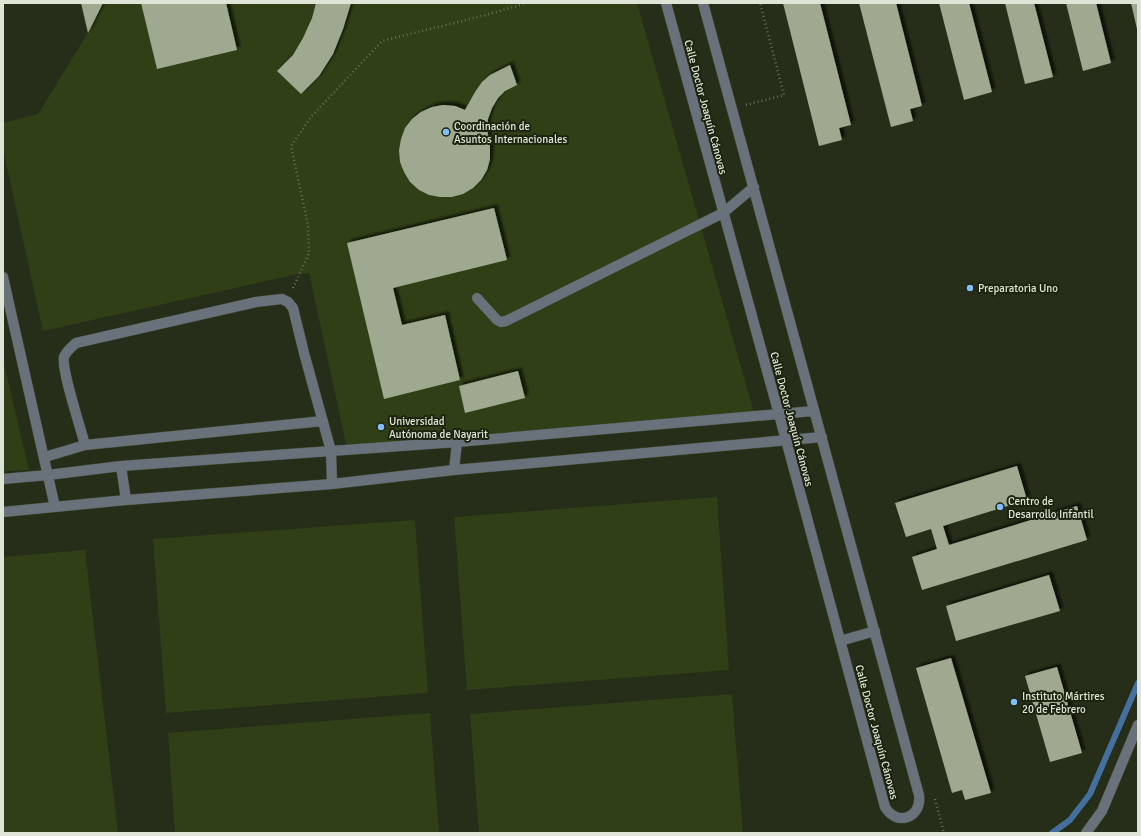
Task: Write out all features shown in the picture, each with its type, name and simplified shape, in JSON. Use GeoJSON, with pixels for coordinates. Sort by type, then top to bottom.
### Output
{"type":"FeatureCollection","features":[{"type":"Feature","properties":{"kind":"street","name":"Calle Doctor Joaquín Cánovas"},"geometry":{"type":"LineString","coordinates":[[666,3],[885,807],[893,816],[905,818],[915,812],[920,801],[920,795],[703,3]]}},
{"type":"Feature","properties":{"kind":"street"},"geometry":{"type":"LineString","coordinates":[[477,298],[497,320],[506,322],[723,213],[754,187]]}},
{"type":"Feature","properties":{"kind":"street"},"geometry":{"type":"LineString","coordinates":[[3,277],[45,457],[55,507]]}},
{"type":"Feature","properties":{"kind":"street"},"geometry":{"type":"LineString","coordinates":[[85,445],[72,400],[64,364],[64,356],[76,342],[256,302],[282,299],[288,302],[293,308],[331,451],[332,484]]}},
{"type":"Feature","properties":{"kind":"street"},"geometry":{"type":"LineString","coordinates":[[3,479],[121,466],[457,442],[814,411]]}},
{"type":"Feature","properties":{"kind":"street"},"geometry":{"type":"LineString","coordinates":[[45,457],[85,445],[323,421]]}},
{"type":"Feature","properties":{"kind":"street"},"geometry":{"type":"LineString","coordinates":[[3,512],[126,500],[332,484],[454,470],[822,437]]}},
{"type":"Feature","properties":{"kind":"street"},"geometry":{"type":"LineString","coordinates":[[454,470],[457,442]]}},
{"type":"Feature","properties":{"kind":"street"},"geometry":{"type":"LineString","coordinates":[[121,466],[126,500]]}},
{"type":"Feature","properties":{"kind":"street"},"geometry":{"type":"LineString","coordinates":[[840,641],[875,631]]}},
{"type":"Feature","properties":{"kind":"street"},"geometry":{"type":"LineString","coordinates":[[1086,833],[1102,810],[1138,725]]}},
{"type":"Feature","properties":{"kind":"path"},"geometry":{"type":"LineString","coordinates":[[288,302],[309,253],[308,225],[291,146],[310,117],[382,41],[528,3]]}},
{"type":"Feature","properties":{"kind":"path"},"geometry":{"type":"LineString","coordinates":[[746,105],[784,94],[760,3]]}},
{"type":"Feature","properties":{"kind":"green space"},"geometry":{"type":"Polygon","coordinates":[[[103,3],[141,3],[157,69],[237,50],[226,3],[316,3],[310,23],[301,43],[293,55],[277,71],[301,94],[319,76],[335,51],[351,3],[637,3],[755,416],[347,448],[309,273],[298,274],[43,331],[3,149],[3,123],[38,114],[88,33],[103,3]]]}},
{"type":"Feature","properties":{"kind":"green space"},"geometry":{"type":"Polygon","coordinates":[[[3,360],[29,470],[3,471],[3,360]]]}},
{"type":"Feature","properties":{"kind":"green space"},"geometry":{"type":"Polygon","coordinates":[[[717,497],[729,670],[467,690],[454,517],[717,497]]]}},
{"type":"Feature","properties":{"kind":"green space"},"geometry":{"type":"Polygon","coordinates":[[[415,520],[428,693],[166,713],[153,539],[415,520]]]}},
{"type":"Feature","properties":{"kind":"green space"},"geometry":{"type":"Polygon","coordinates":[[[85,550],[118,833],[3,833],[3,557],[85,550]]]}},
{"type":"Feature","properties":{"kind":"green space"},"geometry":{"type":"Polygon","coordinates":[[[732,694],[743,833],[479,833],[470,714],[732,694]]]}},
{"type":"Feature","properties":{"kind":"green space"},"geometry":{"type":"Polygon","coordinates":[[[430,713],[439,833],[175,833],[168,733],[430,713]]]}},
{"type":"Feature","properties":{"kind":"building"},"geometry":{"type":"Polygon","coordinates":[[[81,3],[103,3],[88,33],[81,3]]]}},
{"type":"Feature","properties":{"kind":"building"},"geometry":{"type":"Polygon","coordinates":[[[141,3],[226,3],[237,50],[157,69],[141,3]]]}},
{"type":"Feature","properties":{"kind":"building"},"geometry":{"type":"Polygon","coordinates":[[[316,3],[351,3],[333,54],[319,76],[301,94],[277,71],[293,55],[303,38],[312,18],[316,3]]]}},
{"type":"Feature","properties":{"kind":"building"},"geometry":{"type":"Polygon","coordinates":[[[783,3],[820,3],[851,125],[839,128],[842,140],[819,146],[783,3]]]}},
{"type":"Feature","properties":{"kind":"building"},"geometry":{"type":"Polygon","coordinates":[[[859,3],[896,3],[922,106],[910,109],[913,121],[891,127],[859,3]]]}},
{"type":"Feature","properties":{"kind":"building"},"geometry":{"type":"Polygon","coordinates":[[[939,3],[969,3],[992,92],[964,100],[939,3]]]}},
{"type":"Feature","properties":{"kind":"building"},"geometry":{"type":"Polygon","coordinates":[[[1005,3],[1034,3],[1053,77],[1025,84],[1005,3]]]}},
{"type":"Feature","properties":{"kind":"building"},"geometry":{"type":"Polygon","coordinates":[[[1066,3],[1096,3],[1111,63],[1083,71],[1066,3]]]}},
{"type":"Feature","properties":{"kind":"building"},"geometry":{"type":"Polygon","coordinates":[[[1131,3],[1138,3],[1138,29],[1137,29],[1131,3]]]}},
{"type":"Feature","properties":{"kind":"building","name":"Coordinación de Asuntos Internacionales"},"geometry":{"type":"Polygon","coordinates":[[[510,65],[517,85],[505,91],[498,98],[492,108],[488,119],[487,128],[490,159],[487,170],[481,180],[473,188],[463,194],[452,197],[429,195],[419,190],[410,182],[400,162],[399,150],[405,128],[412,119],[421,112],[432,107],[443,105],[455,106],[465,110],[482,82],[490,75],[510,65]]]}},
{"type":"Feature","properties":{"kind":"building"},"geometry":{"type":"Polygon","coordinates":[[[494,208],[507,260],[393,288],[402,325],[445,315],[460,380],[384,399],[347,243],[494,208]]]}},
{"type":"Feature","properties":{"kind":"building"},"geometry":{"type":"Polygon","coordinates":[[[518,371],[525,398],[465,413],[459,386],[518,371]]]}},
{"type":"Feature","properties":{"kind":"building"},"geometry":{"type":"Polygon","coordinates":[[[1017,466],[1027,500],[943,526],[949,545],[1077,506],[1087,540],[922,590],[912,557],[937,549],[931,529],[906,537],[895,503],[1017,466]]]}},
{"type":"Feature","properties":{"kind":"building"},"geometry":{"type":"Polygon","coordinates":[[[1049,575],[1060,611],[956,641],[946,606],[1049,575]]]}},
{"type":"Feature","properties":{"kind":"building"},"geometry":{"type":"Polygon","coordinates":[[[951,658],[991,793],[965,800],[962,790],[952,793],[916,668],[951,658]]]}},
{"type":"Feature","properties":{"kind":"building"},"geometry":{"type":"Polygon","coordinates":[[[1057,667],[1082,753],[1050,762],[1025,676],[1057,667]]]}},
{"type":"Feature","properties":{"kind":"waterway"},"geometry":{"type":"LineString","coordinates":[[1052,833],[1070,820],[1090,794],[1138,683]]}},
{"type":"Feature","properties":{"kind":"place","name":"Coordinación de Asuntos Internacionales"},"geometry":{"type":"Point","coordinates":[446,132]}},
{"type":"Feature","properties":{"kind":"place","name":"Preparatoria Uno"},"geometry":{"type":"Point","coordinates":[970,288]}},
{"type":"Feature","properties":{"kind":"place","name":"Universidad Autónoma de Nayarit"},"geometry":{"type":"Point","coordinates":[381,427]}},
{"type":"Feature","properties":{"kind":"place","name":"Centro de Desarrollo Infantil"},"geometry":{"type":"Point","coordinates":[1000,507]}},
{"type":"Feature","properties":{"kind":"place","name":"Instituto Mártires 20 de Febrero"},"geometry":{"type":"Point","coordinates":[1014,702]}}]}
